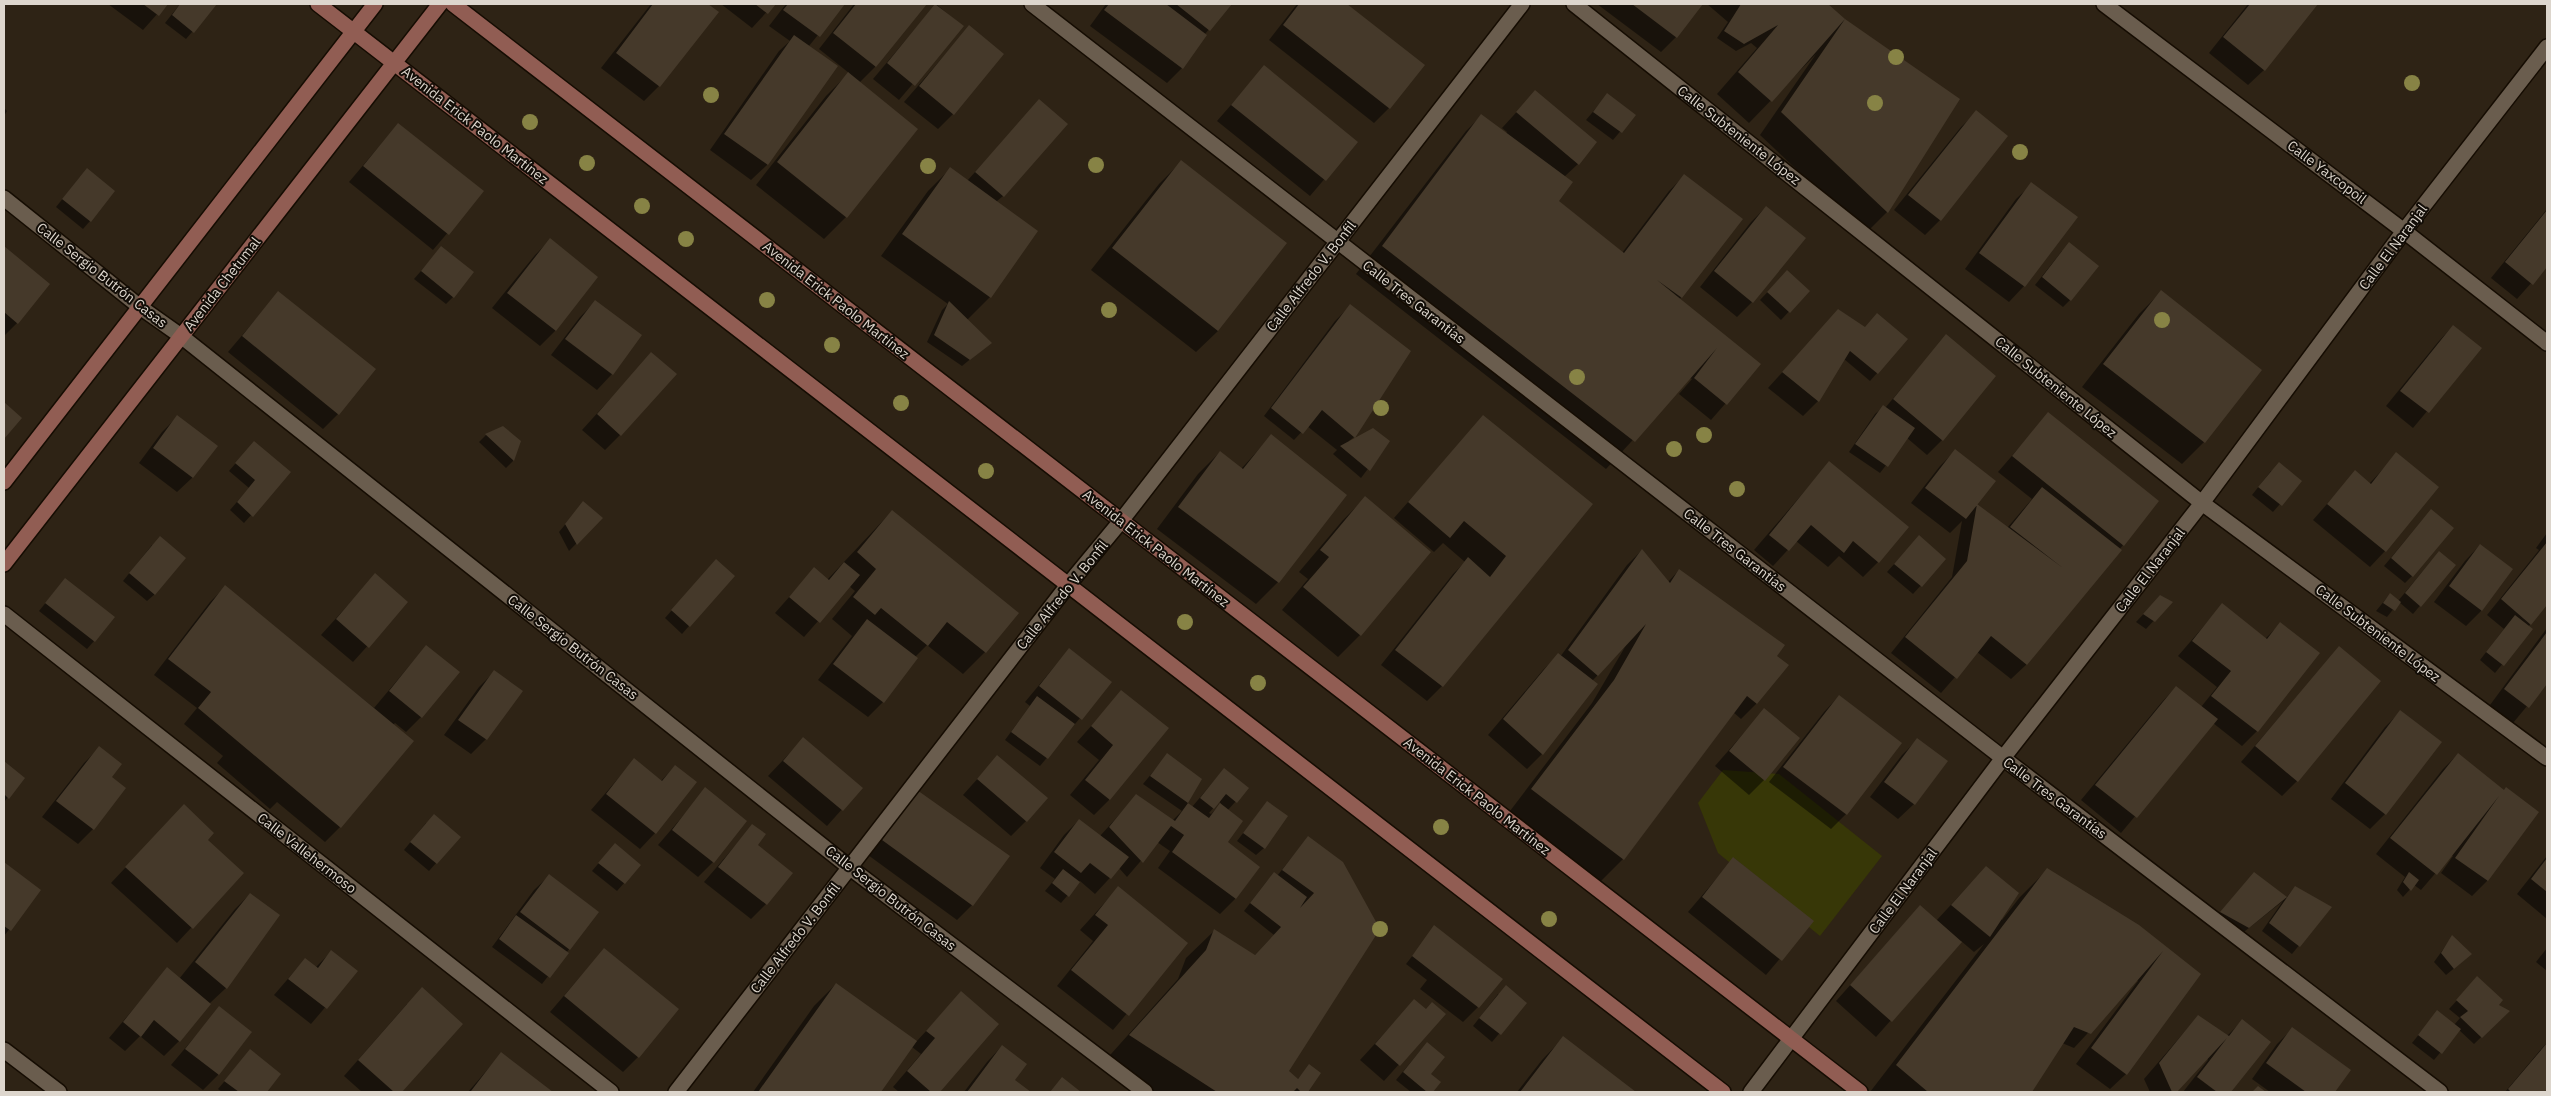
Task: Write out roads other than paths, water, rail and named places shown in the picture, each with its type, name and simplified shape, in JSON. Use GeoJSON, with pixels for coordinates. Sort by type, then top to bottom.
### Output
{"type":"FeatureCollection","features":[{"type":"Feature","properties":{"kind":"main road","name":"Avenida Erick Paolo Martínez"},"geometry":{"type":"LineString","coordinates":[[318,4],[1723,1092]]}},
{"type":"Feature","properties":{"kind":"main road"},"geometry":{"type":"LineString","coordinates":[[4,482],[375,4]]}},
{"type":"Feature","properties":{"kind":"main road","name":"Avenida Chetumal"},"geometry":{"type":"LineString","coordinates":[[4,564],[440,4]]}},
{"type":"Feature","properties":{"kind":"main road","name":"Avenida Erick Paolo Martínez"},"geometry":{"type":"LineString","coordinates":[[453,4],[1860,1092]]}},
{"type":"Feature","properties":{"kind":"street","name":"Calle Tres Garantías"},"geometry":{"type":"LineString","coordinates":[[1032,4],[2003,758],[2440,1092]]}},
{"type":"Feature","properties":{"kind":"street","name":"Calle Alfredo V. Bonfil"},"geometry":{"type":"LineString","coordinates":[[676,1092],[1068,584],[1121,521],[1522,4]]}},
{"type":"Feature","properties":{"kind":"street","name":"Calle Subteniente López"},"geometry":{"type":"LineString","coordinates":[[1574,4],[2202,503],[2547,758]]}},
{"type":"Feature","properties":{"kind":"street","name":"Calle Yaxcopoil"},"geometry":{"type":"LineString","coordinates":[[2104,4],[2404,231],[2547,343]]}},
{"type":"Feature","properties":{"kind":"street","name":"Calle El Naranjal"},"geometry":{"type":"LineString","coordinates":[[1751,1092],[2003,758],[2202,503],[2404,231],[2547,47]]}},
{"type":"Feature","properties":{"kind":"street","name":"Calle Sergio Butrón Casas"},"geometry":{"type":"LineString","coordinates":[[4,198],[140,307],[182,336],[850,867],[1145,1092]]}},
{"type":"Feature","properties":{"kind":"street","name":"Calle Vallehermoso"},"geometry":{"type":"LineString","coordinates":[[4,614],[611,1092]]}},
{"type":"Feature","properties":{"kind":"street"},"geometry":{"type":"LineString","coordinates":[[4,1050],[59,1092]]}}]}
